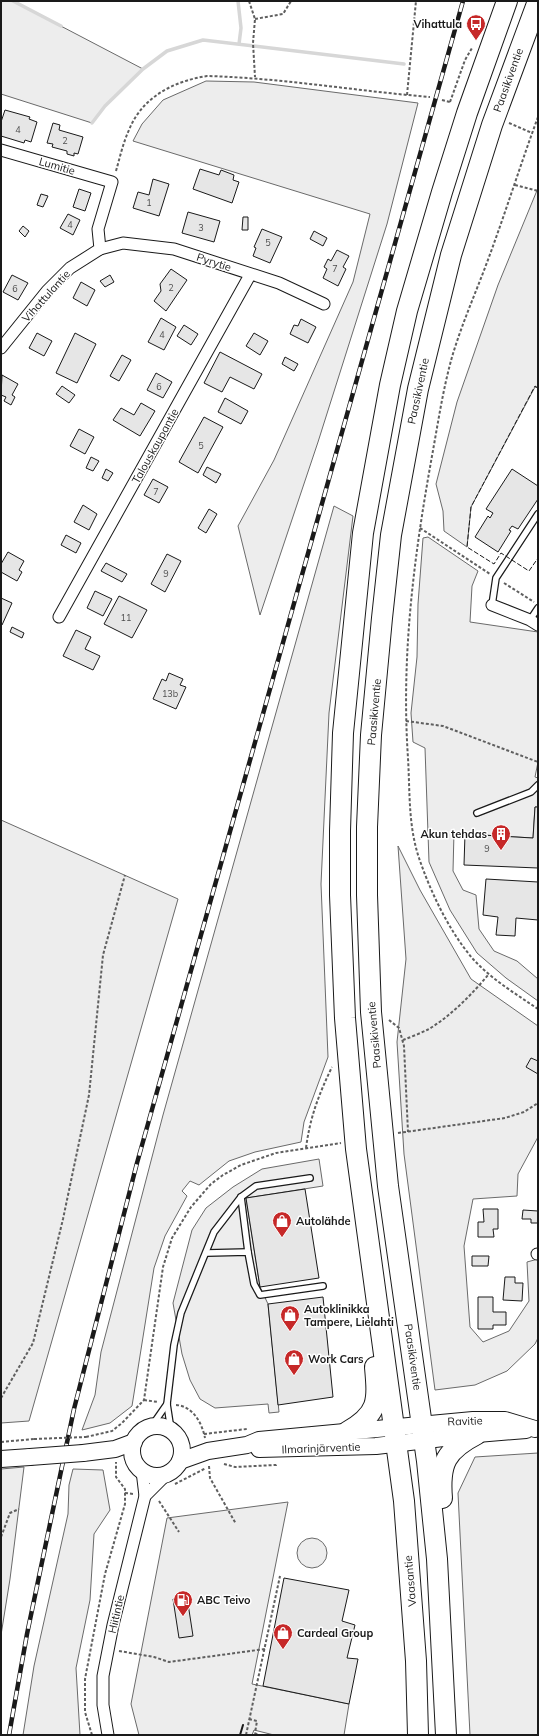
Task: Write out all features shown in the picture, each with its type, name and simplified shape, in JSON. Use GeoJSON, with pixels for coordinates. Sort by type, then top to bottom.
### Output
{"type":"FeatureCollection","features":[{"type":"Feature","properties":{"kind":"highway"},"geometry":{"type":"LineString","coordinates":[[396,1436],[356,1149],[343,988],[340,831],[343,733],[363,541],[390,385],[415,283],[462,128],[508,1]]}},
{"type":"Feature","properties":{"kind":"highway","name":"Paasikiventie"},"geometry":{"type":"LineString","coordinates":[[424,1433],[388,1186],[372,1012],[367,895],[367,826],[371,736],[391,535],[418,388],[453,248],[492,125],[538,1]]}},
{"type":"Feature","properties":{"kind":"highway"},"geometry":{"type":"LineString","coordinates":[[347,1432],[363,1422],[371,1413],[375,1402],[377,1388],[368,1298],[375,1282]]}},
{"type":"Feature","properties":{"kind":"highway"},"geometry":{"type":"LineString","coordinates":[[424,1433],[437,1559],[446,1735]]}},
{"type":"Feature","properties":{"kind":"highway"},"geometry":{"type":"LineString","coordinates":[[437,1559],[445,1528],[441,1480],[442,1473],[454,1448],[477,1434]]}},
{"type":"Feature","properties":{"kind":"highway","name":"Vaasantie"},"geometry":{"type":"LineString","coordinates":[[396,1436],[412,1594],[418,1735]]}},
{"type":"Feature","properties":{"kind":"main road","name":"Ravitie"},"geometry":{"type":"LineString","coordinates":[[424,1433],[473,1420],[505,1420],[536,1429]]}},
{"type":"Feature","properties":{"kind":"main road"},"geometry":{"type":"LineString","coordinates":[[115,1449],[138,1466],[154,1476],[168,1480],[180,1461],[182,1448],[176,1436],[158,1426],[151,1427],[138,1435],[134,1442],[132,1455],[138,1466]]}},
{"type":"Feature","properties":{"kind":"main road","name":"Ravitie"},"geometry":{"type":"LineString","coordinates":[[396,1436],[424,1433],[477,1434],[536,1429]]}},
{"type":"Feature","properties":{"kind":"main road","name":"Ilmarinjärventie"},"geometry":{"type":"LineString","coordinates":[[180,1461],[211,1461],[260,1440],[347,1432],[396,1436]]}},
{"type":"Feature","properties":{"kind":"main road","name":"Ilmarinjärventie"},"geometry":{"type":"LineString","coordinates":[[176,1436],[211,1461]]}},
{"type":"Feature","properties":{"kind":"main road","name":"Ilmarinjärventie"},"geometry":{"type":"LineString","coordinates":[[247,1445],[261,1450],[285,1449],[396,1436]]}},
{"type":"Feature","properties":{"kind":"main road"},"geometry":{"type":"LineString","coordinates":[[1,1459],[83,1454],[115,1449],[134,1442]]}},
{"type":"Feature","properties":{"kind":"street","name":"Lumitie"},"geometry":{"type":"LineString","coordinates":[[1,150],[112,182]]}},
{"type":"Feature","properties":{"kind":"street"},"geometry":{"type":"LineString","coordinates":[[100,249],[98,230],[112,182]]}},
{"type":"Feature","properties":{"kind":"street","name":"Pyrytie"},"geometry":{"type":"LineString","coordinates":[[100,249],[123,243],[174,249],[279,284],[324,304]]}},
{"type":"Feature","properties":{"kind":"street","name":"Vihattulantie"},"geometry":{"type":"LineString","coordinates":[[1,348],[52,287],[70,268],[100,249]]}},
{"type":"Feature","properties":{"kind":"street","name":"Talouskaupantie"},"geometry":{"type":"LineString","coordinates":[[60,617],[250,274]]}},
{"type":"Feature","properties":{"kind":"street"},"geometry":{"type":"LineString","coordinates":[[492,605],[534,623]]}},
{"type":"Feature","properties":{"kind":"street","name":"Hiitintie"},"geometry":{"type":"LineString","coordinates":[[108,1735],[103,1705],[103,1676],[115,1618],[145,1496],[138,1466]]}},
{"type":"Feature","properties":{"kind":"street"},"geometry":{"type":"LineString","coordinates":[[145,1496],[168,1480]]}},
{"type":"Feature","properties":{"kind":"lane"},"geometry":{"type":"LineString","coordinates":[[492,605],[496,578],[538,514]]}},
{"type":"Feature","properties":{"kind":"lane"},"geometry":{"type":"LineString","coordinates":[[534,623],[538,608]]}},
{"type":"Feature","properties":{"kind":"lane"},"geometry":{"type":"LineString","coordinates":[[477,813],[531,792],[538,785]]}},
{"type":"Feature","properties":{"kind":"lane"},"geometry":{"type":"LineString","coordinates":[[176,1436],[167,1404],[174,1345],[181,1313],[207,1253],[214,1232],[241,1197],[256,1186],[310,1178]]}},
{"type":"Feature","properties":{"kind":"lane"},"geometry":{"type":"LineString","coordinates":[[241,1197],[248,1252],[254,1284],[260,1295],[322,1286]]}},
{"type":"Feature","properties":{"kind":"lane"},"geometry":{"type":"LineString","coordinates":[[207,1253],[248,1252]]}},
{"type":"Feature","properties":{"kind":"lane"},"geometry":{"type":"LineString","coordinates":[[151,1427],[167,1404]]}},
{"type":"Feature","properties":{"kind":"path"},"geometry":{"type":"LineString","coordinates":[[249,1],[255,19],[253,33],[255,77]]}},
{"type":"Feature","properties":{"kind":"path"},"geometry":{"type":"LineString","coordinates":[[255,19],[283,14],[291,1]]}},
{"type":"Feature","properties":{"kind":"path"},"geometry":{"type":"LineString","coordinates":[[407,95],[416,1]]}},
{"type":"Feature","properties":{"kind":"path"},"geometry":{"type":"LineString","coordinates":[[450,102],[465,60],[472,47]]}},
{"type":"Feature","properties":{"kind":"path"},"geometry":{"type":"LineString","coordinates":[[112,182],[129,129],[140,112],[156,95],[178,83],[207,76],[255,77],[430,97]]}},
{"type":"Feature","properties":{"kind":"path"},"geometry":{"type":"LineString","coordinates":[[442,100],[455,104]]}},
{"type":"Feature","properties":{"kind":"path"},"geometry":{"type":"LineString","coordinates":[[538,116],[515,185],[453,355],[443,397],[420,528],[411,594],[406,652],[405,721],[410,818],[418,856],[448,921],[474,959],[489,974],[538,1009]]}},
{"type":"Feature","properties":{"kind":"path"},"geometry":{"type":"LineString","coordinates":[[504,121],[532,133]]}},
{"type":"Feature","properties":{"kind":"path"},"geometry":{"type":"LineString","coordinates":[[515,185],[538,191]]}},
{"type":"Feature","properties":{"kind":"path"},"geometry":{"type":"LineString","coordinates":[[420,528],[538,605]]}},
{"type":"Feature","properties":{"kind":"path"},"geometry":{"type":"LineString","coordinates":[[405,721],[443,726],[538,762]]}},
{"type":"Feature","properties":{"kind":"path"},"geometry":{"type":"LineString","coordinates":[[1,1398],[33,1343],[63,1219],[89,1095],[103,955],[125,875]]}},
{"type":"Feature","properties":{"kind":"path"},"geometry":{"type":"LineString","coordinates":[[403,1040],[428,1029],[438,1022],[475,990],[489,974]]}},
{"type":"Feature","properties":{"kind":"path"},"geometry":{"type":"LineString","coordinates":[[389,1020],[398,1028],[403,1040],[408,1132]]}},
{"type":"Feature","properties":{"kind":"path"},"geometry":{"type":"LineString","coordinates":[[306,1148],[309,1128],[316,1102],[332,1067]]}},
{"type":"Feature","properties":{"kind":"path"},"geometry":{"type":"LineString","coordinates":[[393,1134],[504,1118],[524,1112],[538,1103]]}},
{"type":"Feature","properties":{"kind":"path"},"geometry":{"type":"LineString","coordinates":[[144,1400],[185,1406],[195,1415],[202,1425],[204,1434]]}},
{"type":"Feature","properties":{"kind":"path"},"geometry":{"type":"LineString","coordinates":[[92,1735],[85,1712],[85,1679],[105,1574],[125,1504],[125,1489],[116,1478],[115,1449],[112,1431]]}},
{"type":"Feature","properties":{"kind":"path"},"geometry":{"type":"LineString","coordinates":[[1,1442],[86,1437]]}},
{"type":"Feature","properties":{"kind":"path"},"geometry":{"type":"LineString","coordinates":[[220,1464],[225,1463],[236,1467],[276,1465],[285,1449]]}},
{"type":"Feature","properties":{"kind":"path"},"geometry":{"type":"LineString","coordinates":[[168,1480],[186,1477],[211,1461]]}},
{"type":"Feature","properties":{"kind":"path"},"geometry":{"type":"LineString","coordinates":[[211,1461],[210,1478],[236,1524]]}},
{"type":"Feature","properties":{"kind":"path"},"geometry":{"type":"LineString","coordinates":[[125,1493],[145,1496],[159,1501],[179,1532]]}},
{"type":"Feature","properties":{"kind":"path"},"geometry":{"type":"LineString","coordinates":[[159,1501],[163,1496]]}},
{"type":"Feature","properties":{"kind":"path"},"geometry":{"type":"LineString","coordinates":[[1,1537],[10,1513],[19,1509]]}},
{"type":"Feature","properties":{"kind":"path"},"geometry":{"type":"LineString","coordinates":[[246,1735],[280,1576]]}},
{"type":"Feature","properties":{"kind":"path"},"geometry":{"type":"LineString","coordinates":[[108,1649],[137,1653],[169,1662],[265,1649]]}},
{"type":"Feature","properties":{"kind":"path"},"geometry":{"type":"LineString","coordinates":[[249,1719],[257,1721],[255,1733],[258,1735]]}},
{"type":"Feature","properties":{"kind":"shaded area"},"geometry":{"type":"Polygon","coordinates":[[[1,1],[13,1],[143,69],[105,106],[92,123],[1,94],[1,1]]]}},
{"type":"Feature","properties":{"kind":"shaded area"},"geometry":{"type":"Polygon","coordinates":[[[206,81],[254,82],[418,103],[387,224],[318,442],[260,615],[238,526],[274,460],[353,282],[370,214],[133,141],[142,124],[163,100],[206,81]]]}},
{"type":"Feature","properties":{"kind":"shaded area"},"geometry":{"type":"Polygon","coordinates":[[[538,188],[538,388],[535,387],[471,507],[467,547],[444,531],[443,511],[436,484],[457,402],[498,285],[538,188]]]}},
{"type":"Feature","properties":{"kind":"shaded area"},"geometry":{"type":"Polygon","coordinates":[[[334,506],[353,516],[329,713],[321,884],[328,1057],[304,1122],[301,1142],[255,1152],[229,1161],[199,1185],[190,1181],[182,1191],[187,1196],[165,1236],[154,1268],[132,1406],[110,1423],[82,1430],[95,1395],[101,1352],[163,1115],[334,506]]]}},
{"type":"Feature","properties":{"kind":"shaded area"},"geometry":{"type":"Polygon","coordinates":[[[428,537],[478,571],[472,586],[470,622],[538,632],[538,762],[535,777],[538,778],[538,807],[535,807],[533,838],[454,832],[453,871],[463,890],[476,895],[479,929],[494,951],[517,961],[538,979],[538,1001],[506,978],[477,953],[450,910],[429,862],[425,748],[413,742],[411,713],[417,657],[418,604],[423,538],[428,537]]]}},
{"type":"Feature","properties":{"kind":"shaded area"},"geometry":{"type":"Polygon","coordinates":[[[1,820],[178,899],[29,1421],[1,1423],[1,820]]]}},
{"type":"Feature","properties":{"kind":"shaded area"},"geometry":{"type":"Polygon","coordinates":[[[398,846],[420,890],[471,979],[538,1026],[538,1137],[518,1174],[517,1196],[473,1199],[464,1246],[470,1327],[483,1342],[509,1331],[529,1301],[527,1262],[538,1259],[538,1338],[535,1344],[507,1371],[475,1385],[435,1390],[404,1154],[397,1042],[406,959],[398,846]]]}},
{"type":"Feature","properties":{"kind":"shaded area"},"geometry":{"type":"Polygon","coordinates":[[[319,1159],[323,1186],[246,1198],[260,1287],[268,1304],[279,1412],[269,1413],[268,1404],[215,1408],[200,1399],[190,1380],[182,1354],[173,1303],[192,1230],[206,1208],[233,1187],[262,1169],[319,1159]]]}},
{"type":"Feature","properties":{"kind":"shaded area"},"geometry":{"type":"Polygon","coordinates":[[[538,1453],[538,1735],[470,1735],[458,1493],[475,1457],[538,1453]]]}},
{"type":"Feature","properties":{"kind":"shaded area"},"geometry":{"type":"Polygon","coordinates":[[[24,1467],[10,1579],[1,1635],[1,1469],[24,1467]]]}},
{"type":"Feature","properties":{"kind":"shaded area"},"geometry":{"type":"Polygon","coordinates":[[[73,1469],[103,1470],[110,1510],[94,1534],[90,1600],[76,1668],[80,1735],[23,1735],[34,1666],[68,1514],[69,1485],[73,1469]]]}},
{"type":"Feature","properties":{"kind":"shaded area"},"geometry":{"type":"Polygon","coordinates":[[[288,1502],[252,1684],[349,1704],[344,1735],[274,1735],[254,1730],[252,1735],[139,1735],[131,1704],[167,1518],[288,1502]]]}},
{"type":"Feature","properties":{"kind":"shaded area"},"geometry":{"type":"Polygon","coordinates":[[[312,1538],[323,1542],[327,1553],[323,1564],[312,1568],[301,1564],[297,1553],[301,1542],[312,1538]]]}},
{"type":"Feature","properties":{"kind":"building"},"geometry":{"type":"Polygon","coordinates":[[[5,110],[30,117],[29,119],[37,122],[31,142],[25,140],[24,143],[1,136],[1,122],[5,110]]]}},
{"type":"Feature","properties":{"kind":"building"},"geometry":{"type":"Polygon","coordinates":[[[53,123],[60,125],[59,130],[83,137],[78,154],[74,153],[74,156],[67,154],[67,151],[52,147],[53,144],[47,143],[53,123]]]}},
{"type":"Feature","properties":{"kind":"building"},"geometry":{"type":"Polygon","coordinates":[[[200,169],[219,175],[221,170],[234,175],[233,180],[239,182],[232,203],[193,189],[200,169]]]}},
{"type":"Feature","properties":{"kind":"building"},"geometry":{"type":"Polygon","coordinates":[[[153,179],[169,184],[159,216],[133,208],[138,192],[149,195],[153,179]]]}},
{"type":"Feature","properties":{"kind":"building"},"geometry":{"type":"Polygon","coordinates":[[[79,189],[91,193],[85,211],[73,207],[79,189]]]}},
{"type":"Feature","properties":{"kind":"building"},"geometry":{"type":"Polygon","coordinates":[[[41,194],[48,196],[43,207],[37,205],[41,194]]]}},
{"type":"Feature","properties":{"kind":"building"},"geometry":{"type":"Polygon","coordinates":[[[188,212],[220,221],[214,242],[182,233],[188,212]]]}},
{"type":"Feature","properties":{"kind":"building"},"geometry":{"type":"Polygon","coordinates":[[[68,214],[80,220],[73,235],[60,228],[68,214]]]}},
{"type":"Feature","properties":{"kind":"building"},"geometry":{"type":"Polygon","coordinates":[[[243,217],[248,217],[248,230],[242,230],[243,217]]]}},
{"type":"Feature","properties":{"kind":"building"},"geometry":{"type":"Polygon","coordinates":[[[23,226],[29,231],[25,237],[19,231],[23,226]]]}},
{"type":"Feature","properties":{"kind":"building"},"geometry":{"type":"Polygon","coordinates":[[[262,229],[282,237],[270,263],[253,256],[256,248],[254,247],[262,229]]]}},
{"type":"Feature","properties":{"kind":"building"},"geometry":{"type":"Polygon","coordinates":[[[314,231],[327,238],[323,246],[310,239],[314,231]]]}},
{"type":"Feature","properties":{"kind":"building"},"geometry":{"type":"Polygon","coordinates":[[[337,250],[349,256],[343,267],[346,269],[338,286],[323,278],[327,269],[324,267],[328,259],[331,261],[337,250]]]}},
{"type":"Feature","properties":{"kind":"building"},"geometry":{"type":"Polygon","coordinates":[[[171,269],[187,280],[166,311],[154,301],[161,291],[160,284],[171,269]]]}},
{"type":"Feature","properties":{"kind":"building"},"geometry":{"type":"Polygon","coordinates":[[[12,275],[28,283],[18,300],[3,292],[12,275]]]}},
{"type":"Feature","properties":{"kind":"building"},"geometry":{"type":"Polygon","coordinates":[[[110,275],[114,282],[105,287],[100,281],[110,275]]]}},
{"type":"Feature","properties":{"kind":"building"},"geometry":{"type":"Polygon","coordinates":[[[81,282],[95,290],[87,306],[73,298],[81,282]]]}},
{"type":"Feature","properties":{"kind":"building"},"geometry":{"type":"Polygon","coordinates":[[[161,318],[176,327],[164,350],[148,342],[161,318]]]}},
{"type":"Feature","properties":{"kind":"building"},"geometry":{"type":"Polygon","coordinates":[[[301,319],[316,327],[308,343],[290,334],[294,325],[298,326],[301,319]]]}},
{"type":"Feature","properties":{"kind":"building"},"geometry":{"type":"Polygon","coordinates":[[[184,325],[198,334],[191,345],[177,336],[184,325]]]}},
{"type":"Feature","properties":{"kind":"building"},"geometry":{"type":"Polygon","coordinates":[[[37,333],[52,341],[44,356],[29,348],[37,333]]]}},
{"type":"Feature","properties":{"kind":"building"},"geometry":{"type":"Polygon","coordinates":[[[75,333],[96,344],[77,383],[56,373],[75,333]]]}},
{"type":"Feature","properties":{"kind":"building"},"geometry":{"type":"Polygon","coordinates":[[[254,333],[268,341],[260,355],[246,346],[254,333]]]}},
{"type":"Feature","properties":{"kind":"building"},"geometry":{"type":"Polygon","coordinates":[[[220,352],[262,374],[254,389],[230,377],[222,392],[204,383],[220,352]]]}},
{"type":"Feature","properties":{"kind":"building"},"geometry":{"type":"Polygon","coordinates":[[[122,355],[131,360],[119,381],[110,376],[122,355]]]}},
{"type":"Feature","properties":{"kind":"building"},"geometry":{"type":"Polygon","coordinates":[[[285,357],[298,364],[294,371],[282,364],[285,357]]]}},
{"type":"Feature","properties":{"kind":"building"},"geometry":{"type":"Polygon","coordinates":[[[156,373],[172,382],[163,398],[147,390],[156,373]]]}},
{"type":"Feature","properties":{"kind":"building"},"geometry":{"type":"Polygon","coordinates":[[[2,375],[18,384],[12,395],[15,397],[11,405],[4,401],[6,397],[1,395],[2,375]]]}},
{"type":"Feature","properties":{"kind":"building"},"geometry":{"type":"Polygon","coordinates":[[[62,386],[75,395],[69,403],[56,394],[62,386]]]}},
{"type":"Feature","properties":{"kind":"building"},"geometry":{"type":"Polygon","coordinates":[[[225,398],[248,411],[241,424],[218,412],[225,398]]]}},
{"type":"Feature","properties":{"kind":"building"},"geometry":{"type":"Polygon","coordinates":[[[141,403],[155,411],[140,436],[113,420],[121,408],[134,415],[141,403]]]}},
{"type":"Feature","properties":{"kind":"building"},"geometry":{"type":"Polygon","coordinates":[[[204,417],[223,427],[198,473],[179,462],[204,417]]]}},
{"type":"Feature","properties":{"kind":"building"},"geometry":{"type":"Polygon","coordinates":[[[79,429],[94,437],[85,454],[70,446],[79,429]]]}},
{"type":"Feature","properties":{"kind":"building"},"geometry":{"type":"Polygon","coordinates":[[[91,457],[99,461],[93,471],[86,468],[91,457]]]}},
{"type":"Feature","properties":{"kind":"building"},"geometry":{"type":"Polygon","coordinates":[[[207,467],[221,474],[216,483],[203,475],[207,467]]]}},
{"type":"Feature","properties":{"kind":"building"},"geometry":{"type":"Polygon","coordinates":[[[106,469],[113,473],[108,481],[102,478],[106,469]]]}},
{"type":"Feature","properties":{"kind":"building"},"geometry":{"type":"Polygon","coordinates":[[[512,469],[538,486],[538,499],[518,529],[512,526],[509,530],[511,531],[498,552],[475,537],[488,516],[490,518],[493,513],[486,509],[512,469]]]}},
{"type":"Feature","properties":{"kind":"building"},"geometry":{"type":"Polygon","coordinates":[[[153,479],[168,487],[159,503],[144,495],[153,479]]]}},
{"type":"Feature","properties":{"kind":"building"},"geometry":{"type":"Polygon","coordinates":[[[83,505],[97,514],[89,530],[74,522],[83,505]]]}},
{"type":"Feature","properties":{"kind":"building"},"geometry":{"type":"Polygon","coordinates":[[[209,509],[217,514],[206,533],[198,528],[209,509]]]}},
{"type":"Feature","properties":{"kind":"building"},"geometry":{"type":"Polygon","coordinates":[[[66,535],[81,543],[76,553],[61,545],[66,535]]]}},
{"type":"Feature","properties":{"kind":"building"},"geometry":{"type":"Polygon","coordinates":[[[8,552],[24,561],[19,570],[22,572],[17,581],[1,572],[1,564],[8,552]]]}},
{"type":"Feature","properties":{"kind":"building"},"geometry":{"type":"Polygon","coordinates":[[[167,554],[181,561],[165,592],[151,584],[167,554]]]}},
{"type":"Feature","properties":{"kind":"building"},"geometry":{"type":"Polygon","coordinates":[[[106,563],[127,574],[122,582],[101,571],[106,563]]]}},
{"type":"Feature","properties":{"kind":"building"},"geometry":{"type":"Polygon","coordinates":[[[95,591],[112,599],[103,616],[87,608],[95,591]]]}},
{"type":"Feature","properties":{"kind":"building"},"geometry":{"type":"Polygon","coordinates":[[[119,596],[147,610],[132,638],[104,624],[119,596]]]}},
{"type":"Feature","properties":{"kind":"building"},"geometry":{"type":"Polygon","coordinates":[[[1,598],[12,603],[2,625],[1,625],[1,598]]]}},
{"type":"Feature","properties":{"kind":"building"},"geometry":{"type":"Polygon","coordinates":[[[12,627],[24,633],[22,638],[10,632],[12,627]]]}},
{"type":"Feature","properties":{"kind":"building"},"geometry":{"type":"Polygon","coordinates":[[[76,630],[91,637],[85,649],[100,656],[93,670],[63,656],[76,630]]]}},
{"type":"Feature","properties":{"kind":"building"},"geometry":{"type":"Polygon","coordinates":[[[169,673],[183,679],[180,685],[186,687],[176,709],[153,699],[162,679],[166,681],[169,673]]]}},
{"type":"Feature","properties":{"kind":"building","name":"Akun tehdas"},"geometry":{"type":"Polygon","coordinates":[[[535,807],[538,807],[538,868],[464,865],[465,834],[533,838],[535,807]]]}},
{"type":"Feature","properties":{"kind":"building"},"geometry":{"type":"Polygon","coordinates":[[[486,879],[538,882],[538,920],[516,918],[515,936],[496,935],[498,917],[483,915],[486,879]]]}},
{"type":"Feature","properties":{"kind":"building"},"geometry":{"type":"Polygon","coordinates":[[[531,1058],[538,1061],[538,1074],[526,1067],[531,1058]]]}},
{"type":"Feature","properties":{"kind":"building","name":"Autolähde"},"geometry":{"type":"Polygon","coordinates":[[[305,1189],[319,1278],[260,1287],[246,1198],[305,1189]]]}},
{"type":"Feature","properties":{"kind":"building"},"geometry":{"type":"Polygon","coordinates":[[[483,1209],[498,1209],[498,1229],[493,1229],[494,1237],[478,1237],[478,1222],[484,1222],[483,1209]]]}},
{"type":"Feature","properties":{"kind":"building"},"geometry":{"type":"Polygon","coordinates":[[[523,1210],[538,1211],[538,1223],[531,1223],[531,1219],[522,1219],[523,1210]]]}},
{"type":"Feature","properties":{"kind":"building"},"geometry":{"type":"Polygon","coordinates":[[[472,1256],[489,1256],[488,1266],[472,1266],[472,1256]]]}},
{"type":"Feature","properties":{"kind":"building"},"geometry":{"type":"Polygon","coordinates":[[[505,1277],[515,1277],[515,1283],[523,1283],[522,1301],[503,1300],[505,1277]]]}},
{"type":"Feature","properties":{"kind":"building"},"geometry":{"type":"Polygon","coordinates":[[[323,1297],[333,1397],[278,1405],[268,1304],[323,1297]]]}},
{"type":"Feature","properties":{"kind":"building"},"geometry":{"type":"Polygon","coordinates":[[[478,1297],[493,1297],[493,1312],[506,1312],[506,1325],[493,1325],[493,1329],[478,1329],[478,1297]]]}},
{"type":"Feature","properties":{"kind":"building"},"geometry":{"type":"Polygon","coordinates":[[[284,1578],[349,1590],[342,1621],[355,1625],[347,1658],[358,1659],[349,1704],[263,1686],[284,1578]]]}},
{"type":"Feature","properties":{"kind":"building"},"geometry":{"type":"Polygon","coordinates":[[[187,1597],[193,1636],[179,1638],[173,1599],[187,1597]]]}},
{"type":"Feature","properties":{"kind":"waterway"},"geometry":{"type":"LineString","coordinates":[[13,1],[61,26]]}},
{"type":"Feature","properties":{"kind":"waterway"},"geometry":{"type":"LineString","coordinates":[[238,1],[241,28],[239,44]]}},
{"type":"Feature","properties":{"kind":"waterway"},"geometry":{"type":"LineString","coordinates":[[92,123],[105,106],[143,69],[167,51],[203,40],[404,64]]}},
{"type":"Feature","properties":{"kind":"railway"},"geometry":{"type":"LineString","coordinates":[[9,1735],[27,1634],[74,1409],[137,1163],[463,1]]}},
{"type":"Feature","properties":{"kind":"fence"},"geometry":{"type":"LineString","coordinates":[[538,388],[535,386],[471,507],[467,547],[494,564],[501,553],[529,571],[538,558]]}},
{"type":"Feature","properties":{"kind":"wall"},"geometry":{"type":"LineString","coordinates":[[240,1735],[243,1725]]}},
{"type":"Feature","properties":{"kind":"place","name":"Vihattula"},"geometry":{"type":"Point","coordinates":[476,41]}},
{"type":"Feature","properties":{"kind":"place","name":"Akun tehdas"},"geometry":{"type":"Point","coordinates":[501,851]}},
{"type":"Feature","properties":{"kind":"place","name":"Autolähde"},"geometry":{"type":"Point","coordinates":[282,1238]}},
{"type":"Feature","properties":{"kind":"place","name":"Autoklinikka Tampere, Lielahti"},"geometry":{"type":"Point","coordinates":[290,1332]}},
{"type":"Feature","properties":{"kind":"place","name":"Work Cars"},"geometry":{"type":"Point","coordinates":[294,1376]}},
{"type":"Feature","properties":{"kind":"place","name":"ABC Teivo"},"geometry":{"type":"Point","coordinates":[183,1617]}},
{"type":"Feature","properties":{"kind":"place","name":"Cardeal Group"},"geometry":{"type":"Point","coordinates":[283,1650]}}]}
